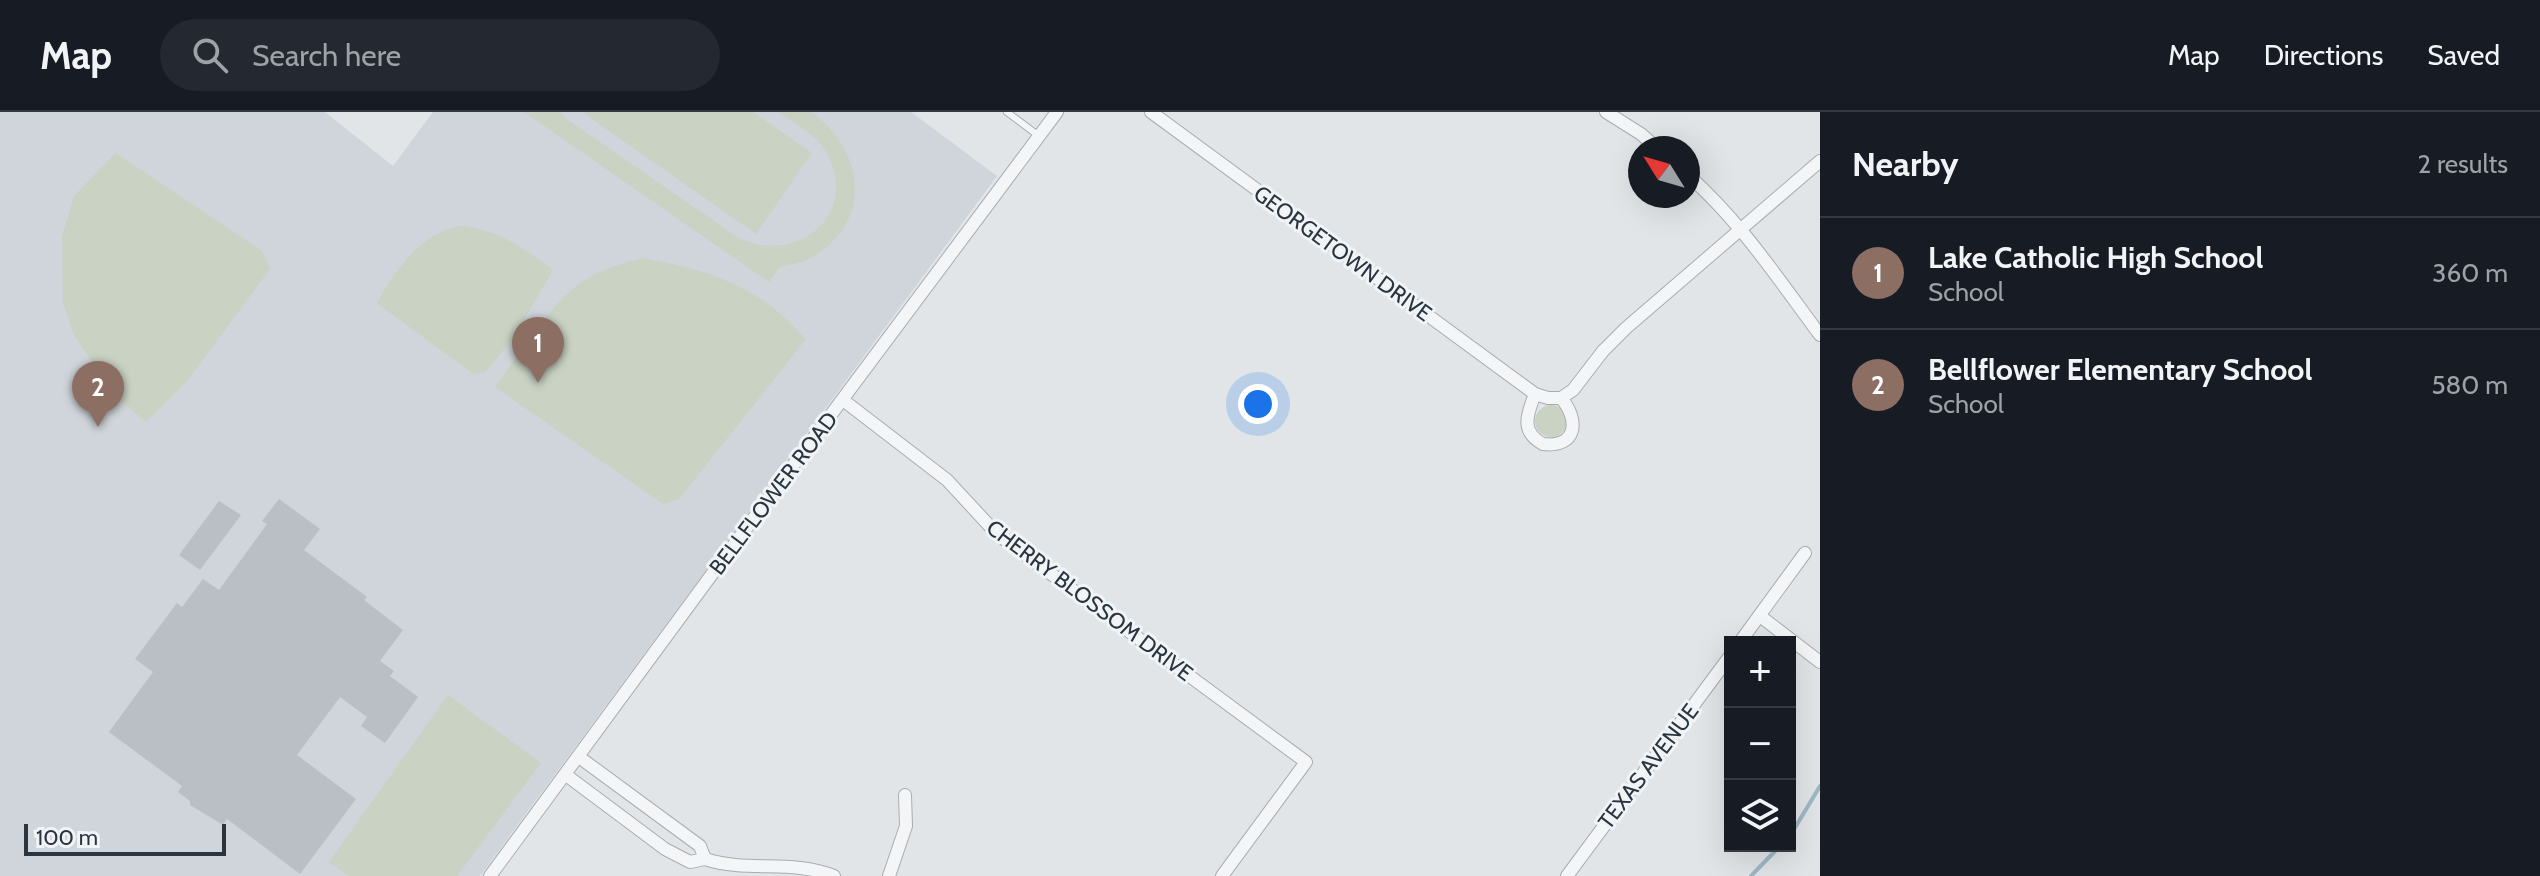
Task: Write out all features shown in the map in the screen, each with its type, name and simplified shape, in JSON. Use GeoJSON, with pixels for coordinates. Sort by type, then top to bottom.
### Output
{"type":"FeatureCollection","features":[{"type":"Feature","properties":{"kind":"street","name":"BELLFLOWER ROAD"},"geometry":{"type":"LineString","coordinates":[[490,876],[1057,112]]}},
{"type":"Feature","properties":{"kind":"street","name":"GEORGETOWN DRIVE"},"geometry":{"type":"LineString","coordinates":[[1151,112],[1535,394],[1561,398]]}},
{"type":"Feature","properties":{"kind":"street"},"geometry":{"type":"LineString","coordinates":[[1606,112],[1643,136]]}},
{"type":"Feature","properties":{"kind":"street"},"geometry":{"type":"LineString","coordinates":[[1535,394],[1526,427],[1535,440],[1543,444],[1559,443],[1571,432],[1573,416],[1561,398],[1573,390],[1603,351],[1820,161]]}},
{"type":"Feature","properties":{"kind":"street"},"geometry":{"type":"LineString","coordinates":[[1700,186],[1740,229],[1820,335]]}},
{"type":"Feature","properties":{"kind":"street","name":"CHERRY BLOSSOM DRIVE"},"geometry":{"type":"LineString","coordinates":[[843,400],[947,480],[997,534],[1306,762],[1222,876]]}},
{"type":"Feature","properties":{"kind":"street"},"geometry":{"type":"LineString","coordinates":[[1745,636],[1805,553]]}},
{"type":"Feature","properties":{"kind":"street"},"geometry":{"type":"LineString","coordinates":[[1760,616],[1820,662]]}},
{"type":"Feature","properties":{"kind":"street","name":"TEXAS AVENUE"},"geometry":{"type":"LineString","coordinates":[[1567,876],[1724,664]]}},
{"type":"Feature","properties":{"kind":"street"},"geometry":{"type":"LineString","coordinates":[[579,757],[700,846],[705,859]]}},
{"type":"Feature","properties":{"kind":"street"},"geometry":{"type":"LineString","coordinates":[[566,775],[665,849],[690,862],[705,859],[723,865],[789,865],[834,876]]}},
{"type":"Feature","properties":{"kind":"street"},"geometry":{"type":"LineString","coordinates":[[889,876],[906,826],[905,795]]}},
{"type":"Feature","properties":{"kind":"lane"},"geometry":{"type":"LineString","coordinates":[[1007,112],[1039,136]]}},
{"type":"Feature","properties":{"kind":"shaded area"},"geometry":{"type":"Polygon","coordinates":[[[0,112],[325,112],[393,166],[433,112],[911,112],[997,176],[480,876],[0,876],[0,112]]]}},
{"type":"Feature","properties":{"kind":"green space"},"geometry":{"type":"Polygon","coordinates":[[[524,112],[560,112],[740,239],[762,245],[782,245],[801,240],[817,230],[835,198],[836,178],[825,150],[806,131],[778,112],[811,112],[841,143],[850,162],[854,200],[848,219],[837,237],[809,259],[780,267],[769,282],[524,112]]]}},
{"type":"Feature","properties":{"kind":"green space"},"geometry":{"type":"Polygon","coordinates":[[[582,112],[753,112],[812,153],[756,234],[582,112]]]}},
{"type":"Feature","properties":{"kind":"green space"},"geometry":{"type":"Polygon","coordinates":[[[116,153],[262,251],[270,269],[187,381],[146,422],[115,396],[74,335],[63,302],[62,237],[74,196],[116,153]]]}},
{"type":"Feature","properties":{"kind":"green space"},"geometry":{"type":"Polygon","coordinates":[[[458,226],[497,235],[553,270],[513,339],[485,372],[473,374],[377,303],[400,267],[420,246],[444,230],[458,226]]]}},
{"type":"Feature","properties":{"kind":"green space"},"geometry":{"type":"Polygon","coordinates":[[[643,258],[692,269],[739,287],[773,308],[806,339],[679,499],[663,504],[495,387],[542,322],[574,288],[598,273],[643,258]]]}},
{"type":"Feature","properties":{"kind":"green space"},"geometry":{"type":"Polygon","coordinates":[[[1551,405],[1562,410],[1567,421],[1562,432],[1551,437],[1540,432],[1535,421],[1540,410],[1551,405]]]}},
{"type":"Feature","properties":{"kind":"green space"},"geometry":{"type":"Polygon","coordinates":[[[448,695],[541,763],[457,876],[349,876],[329,862],[448,695]]]}},
{"type":"Feature","properties":{"kind":"building"},"geometry":{"type":"Polygon","coordinates":[[[279,499],[320,529],[304,550],[367,597],[364,600],[403,630],[380,661],[394,671],[390,676],[418,697],[385,743],[361,726],[367,717],[340,697],[297,755],[356,799],[300,874],[227,819],[223,825],[190,805],[190,801],[178,792],[182,786],[109,732],[153,672],[135,659],[177,603],[182,607],[203,579],[219,590],[267,524],[262,521],[279,499]]]}},
{"type":"Feature","properties":{"kind":"building"},"geometry":{"type":"Polygon","coordinates":[[[219,501],[241,515],[200,570],[179,555],[219,501]]]}},
{"type":"Feature","properties":{"kind":"waterway"},"geometry":{"type":"LineString","coordinates":[[1796,826],[1820,786]]}},
{"type":"Feature","properties":{"kind":"waterway"},"geometry":{"type":"LineString","coordinates":[[1751,876],[1774,852]]}},
{"type":"Feature","properties":{"kind":"place","name":"Lake Catholic High School"},"geometry":{"type":"Point","coordinates":[538,383]}},
{"type":"Feature","properties":{"kind":"place","name":"Bellflower Elementary School"},"geometry":{"type":"Point","coordinates":[98,427]}}]}
